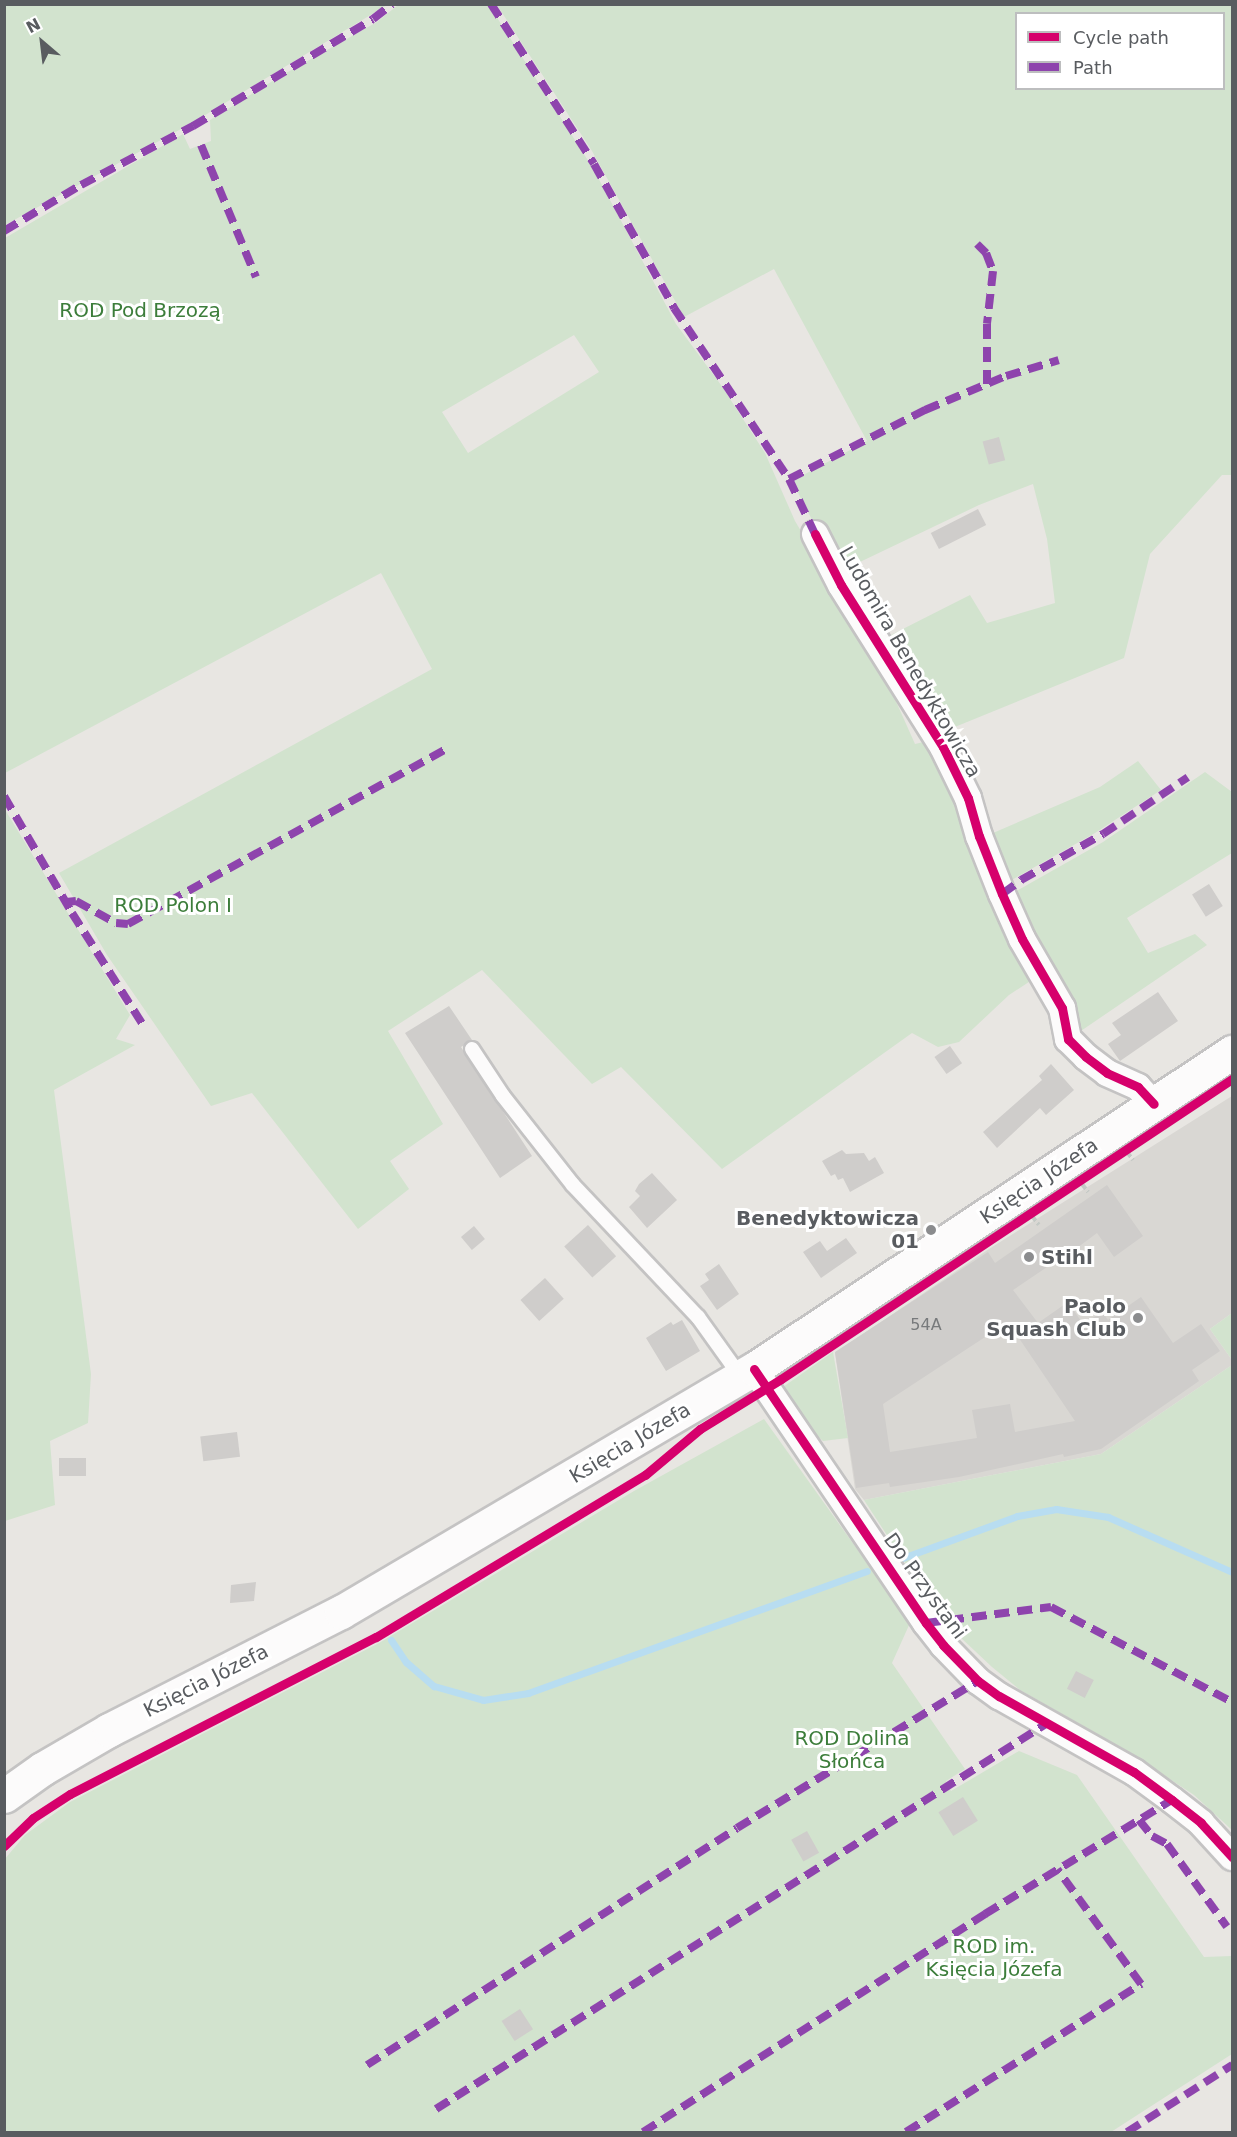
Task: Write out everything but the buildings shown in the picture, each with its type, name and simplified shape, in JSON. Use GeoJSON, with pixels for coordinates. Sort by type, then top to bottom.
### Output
{"type":"FeatureCollection","features":[{"type":"Feature","properties":{"kind":"main road","name":"Księcia Józefa"},"geometry":{"type":"LineString","coordinates":[[4,1796],[42,1768],[109,1730],[341,1612],[748,1373],[919,1262],[1233,1052]]}},
{"type":"Feature","properties":{"kind":"street","name":"Ludomira Benedyktowicza"},"geometry":{"type":"LineString","coordinates":[[815,534],[841,585],[943,747],[968,798],[979,836],[1010,912],[1034,961],[1062,1008],[1068,1039],[1107,1073],[1138,1087],[1154,1104]]}},
{"type":"Feature","properties":{"kind":"street","name":"Do Przystani"},"geometry":{"type":"LineString","coordinates":[[748,1373],[943,1645],[978,1681],[999,1696],[1134,1772],[1201,1822],[1233,1857]]}},
{"type":"Feature","properties":{"kind":"lane"},"geometry":{"type":"LineString","coordinates":[[472,1049],[503,1096],[573,1185],[748,1373]]}},
{"type":"Feature","properties":{"kind":"path"},"geometry":{"type":"LineString","coordinates":[[1129,1155],[1133,1160]]}},
{"type":"Feature","properties":{"kind":"path"},"geometry":{"type":"LineString","coordinates":[[1083,1185],[1088,1192]]}},
{"type":"Feature","properties":{"kind":"path"},"geometry":{"type":"LineString","coordinates":[[1032,1216],[1039,1225]]}},
{"type":"Feature","properties":{"kind":"shaded area"},"geometry":{"type":"Polygon","coordinates":[[[1232,1096],[1232,1313],[1210,1329],[1232,1360],[1232,1365],[1101,1454],[864,1500],[855,1489],[835,1353],[989,1249],[1232,1096]]]}},
{"type":"Feature","properties":{"kind":"green space"},"geometry":{"type":"Polygon","coordinates":[[[5,4],[387,5],[192,123],[5,225],[5,4]]]}},
{"type":"Feature","properties":{"kind":"green space"},"geometry":{"type":"Polygon","coordinates":[[[398,5],[489,5],[594,170],[676,324],[721,385],[765,453],[795,521],[877,659],[915,744],[928,741],[1038,976],[1009,995],[959,1042],[938,1047],[912,1033],[722,1169],[621,1067],[592,1084],[482,970],[388,1031],[443,1124],[390,1161],[409,1189],[358,1229],[252,1093],[211,1106],[107,955],[59,873],[432,669],[381,573],[5,773],[5,238],[183,134],[190,149],[211,141],[210,120],[279,77],[377,22],[398,5]],[[574,335],[442,412],[468,453],[599,372],[574,335]]]}},
{"type":"Feature","properties":{"kind":"green space"},"geometry":{"type":"Polygon","coordinates":[[[497,5],[1232,5],[1232,475],[1222,475],[1150,554],[1124,658],[945,731],[889,636],[970,595],[987,623],[1055,603],[1047,539],[1033,484],[979,505],[839,572],[792,481],[867,441],[774,269],[684,317],[592,151],[497,5]]]}},
{"type":"Feature","properties":{"kind":"green space"},"geometry":{"type":"Polygon","coordinates":[[[1138,761],[1161,790],[1095,833],[1010,881],[993,833],[1100,787],[1138,761]]]}},
{"type":"Feature","properties":{"kind":"green space"},"geometry":{"type":"Polygon","coordinates":[[[1205,772],[1232,792],[1232,853],[1127,918],[1148,953],[1195,934],[1207,945],[1072,1037],[1011,894],[1103,842],[1205,772]]]}},
{"type":"Feature","properties":{"kind":"green space"},"geometry":{"type":"Polygon","coordinates":[[[4,808],[130,1015],[116,1039],[135,1045],[54,1090],[91,1374],[88,1423],[50,1441],[55,1505],[5,1521],[4,808]]]}},
{"type":"Feature","properties":{"kind":"green space"},"geometry":{"type":"Polygon","coordinates":[[[1232,1313],[1232,1360],[1210,1329],[1232,1313]]]}},
{"type":"Feature","properties":{"kind":"green space"},"geometry":{"type":"Polygon","coordinates":[[[833,1352],[848,1438],[823,1441],[811,1431],[783,1387],[833,1352]]]}},
{"type":"Feature","properties":{"kind":"green space"},"geometry":{"type":"Polygon","coordinates":[[[1232,1365],[1232,1830],[1194,1795],[1127,1751],[1020,1690],[992,1667],[943,1621],[864,1500],[1101,1454],[1232,1365]]]}},
{"type":"Feature","properties":{"kind":"green space"},"geometry":{"type":"Polygon","coordinates":[[[764,1419],[910,1623],[892,1663],[965,1769],[946,1781],[951,1791],[1019,1751],[1077,1775],[1204,1957],[1232,1956],[1232,2054],[1111,2132],[5,2132],[4,1860],[25,1835],[70,1802],[379,1643],[634,1491],[764,1419]]]}},
{"type":"Feature","properties":{"kind":"waterway"},"geometry":{"type":"LineString","coordinates":[[897,1560],[1017,1516],[1056,1509],[1108,1517],[1232,1572]]}},
{"type":"Feature","properties":{"kind":"waterway"},"geometry":{"type":"LineString","coordinates":[[391,1640],[406,1662],[434,1686],[483,1700],[528,1693],[867,1571]]}},
{"type":"Feature","properties":{"kind":"marked path"},"geometry":{"type":"LineString","coordinates":[[4,231],[81,185],[193,126],[373,19],[392,4]]}},
{"type":"Feature","properties":{"kind":"marked path"},"geometry":{"type":"LineString","coordinates":[[491,4],[594,164],[674,308],[789,479],[815,534]]}},
{"type":"Feature","properties":{"kind":"marked path"},"geometry":{"type":"LineString","coordinates":[[201,145],[256,277]]}},
{"type":"Feature","properties":{"kind":"marked path"},"geometry":{"type":"LineString","coordinates":[[977,244],[986,253],[993,271],[987,324],[987,384]]}},
{"type":"Feature","properties":{"kind":"marked path"},"geometry":{"type":"LineString","coordinates":[[789,479],[925,410],[1006,376],[1059,360]]}},
{"type":"Feature","properties":{"kind":"marked path"},"geometry":{"type":"LineString","coordinates":[[66,902],[76,901],[116,923],[128,924],[444,750]]}},
{"type":"Feature","properties":{"kind":"marked path"},"geometry":{"type":"LineString","coordinates":[[1002,894],[1021,880],[1103,834],[1188,777]]}},
{"type":"Feature","properties":{"kind":"marked path"},"geometry":{"type":"LineString","coordinates":[[4,796],[72,913],[145,1028]]}},
{"type":"Feature","properties":{"kind":"marked path"},"geometry":{"type":"LineString","coordinates":[[926,1623],[1051,1607],[1232,1702]]}},
{"type":"Feature","properties":{"kind":"marked path"},"geometry":{"type":"LineString","coordinates":[[367,2065],[737,1828],[978,1681]]}},
{"type":"Feature","properties":{"kind":"marked path"},"geometry":{"type":"LineString","coordinates":[[436,2109],[1046,1724]]}},
{"type":"Feature","properties":{"kind":"marked path"},"geometry":{"type":"LineString","coordinates":[[643,2132],[985,1914],[1172,1800]]}},
{"type":"Feature","properties":{"kind":"marked path"},"geometry":{"type":"LineString","coordinates":[[1139,1820],[1152,1836],[1167,1844],[1227,1927]]}},
{"type":"Feature","properties":{"kind":"marked path"},"geometry":{"type":"LineString","coordinates":[[906,2132],[1141,1984],[1057,1869]]}},
{"type":"Feature","properties":{"kind":"marked path"},"geometry":{"type":"LineString","coordinates":[[1127,2132],[1232,2065]]}},
{"type":"Feature","properties":{"kind":"cycle path"},"geometry":{"type":"LineString","coordinates":[[815,534],[841,585],[943,747],[968,798],[979,836],[1022,939],[1062,1008],[1068,1039],[1107,1073],[1138,1087],[1154,1104]]}},
{"type":"Feature","properties":{"kind":"cycle path"},"geometry":{"type":"LineString","coordinates":[[4,1846],[33,1818],[70,1794],[376,1637],[645,1475],[700,1429],[781,1379],[1232,1079]]}},
{"type":"Feature","properties":{"kind":"cycle path"},"geometry":{"type":"LineString","coordinates":[[754,1369],[926,1623],[943,1645],[978,1681],[999,1696],[1134,1772],[1201,1823],[1232,1857]]}},
{"type":"Feature","properties":{"kind":"place","name":"Benedyktowicza 01"},"geometry":{"type":"Point","coordinates":[931,1230]}},
{"type":"Feature","properties":{"kind":"place","name":"Stihl"},"geometry":{"type":"Point","coordinates":[1029,1257]}},
{"type":"Feature","properties":{"kind":"place","name":"Paolo Squash Club"},"geometry":{"type":"Point","coordinates":[1138,1318]}},
{"type":"Feature","properties":{"kind":"park label","name":"ROD Pod Brzozą"},"geometry":{"type":"Point","coordinates":[140,310]}},
{"type":"Feature","properties":{"kind":"park label","name":"ROD Polon I"},"geometry":{"type":"Point","coordinates":[173,905]}},
{"type":"Feature","properties":{"kind":"park label","name":"ROD Dolina Słońca"},"geometry":{"type":"Point","coordinates":[852,1750]}},
{"type":"Feature","properties":{"kind":"park label","name":"ROD im. Księcia Józefa"},"geometry":{"type":"Point","coordinates":[994,1958]}}]}
